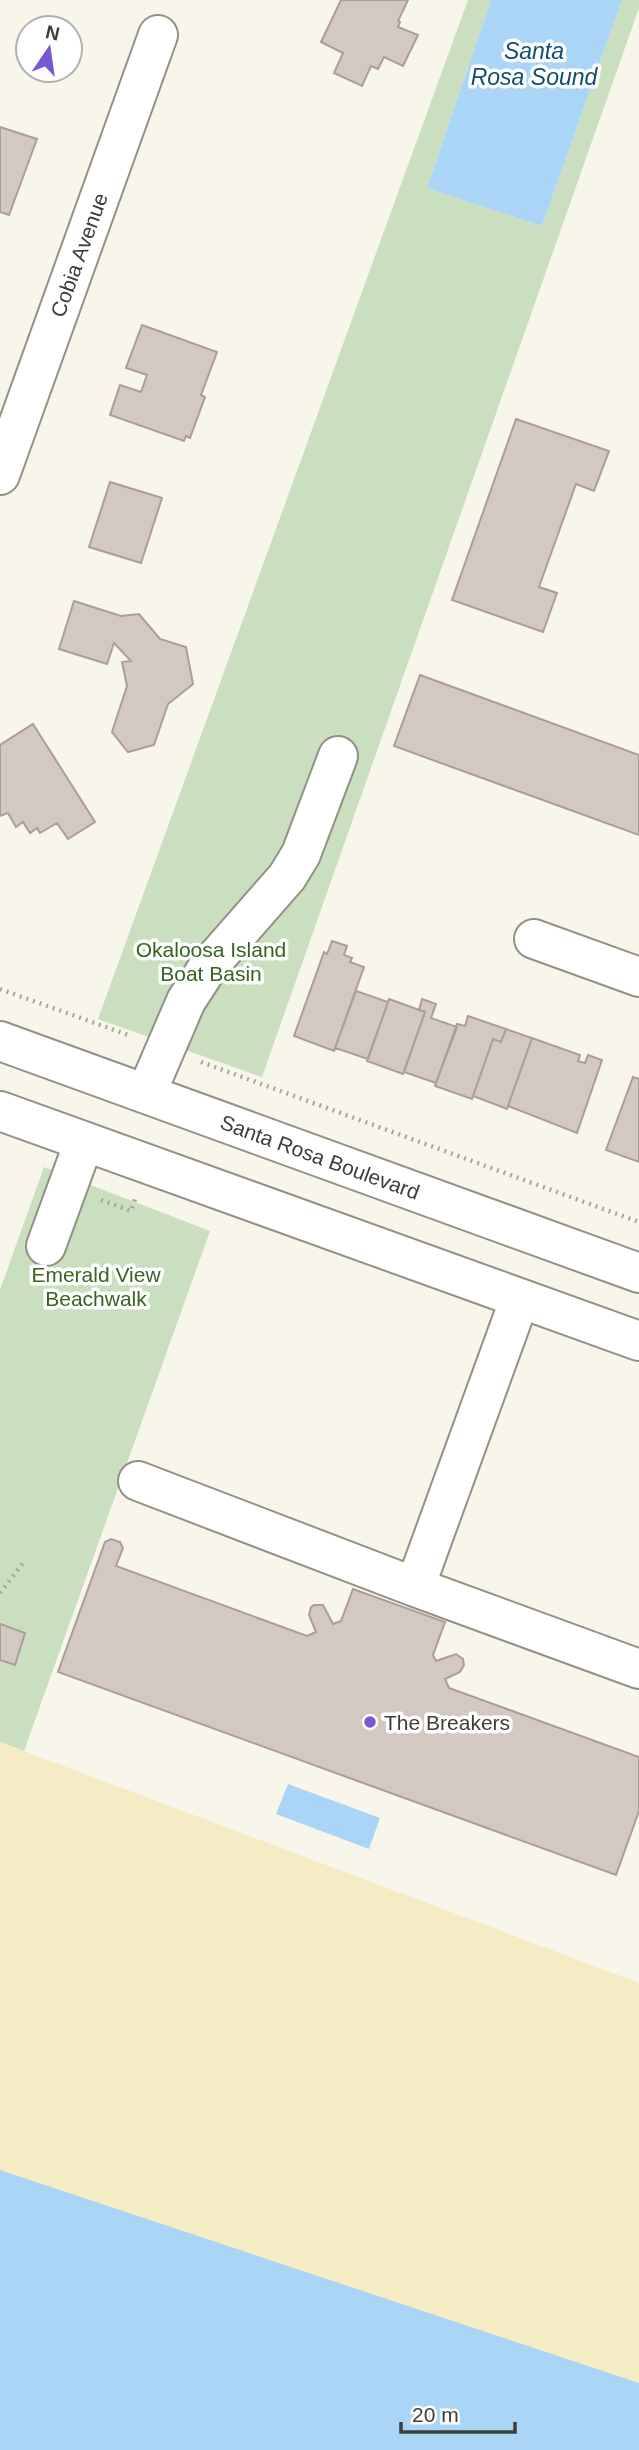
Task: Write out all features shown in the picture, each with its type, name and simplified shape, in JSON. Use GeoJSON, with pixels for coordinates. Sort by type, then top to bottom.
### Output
{"type":"FeatureCollection","features":[{"type":"Feature","properties":{"kind":"street","name":"Cobia Avenue"},"geometry":{"type":"LineString","coordinates":[[0,475],[158,34]]}},
{"type":"Feature","properties":{"kind":"street"},"geometry":{"type":"LineString","coordinates":[[146,1094],[186,1001],[208,967],[287,877],[301,854],[338,756]]}},
{"type":"Feature","properties":{"kind":"street"},"geometry":{"type":"LineString","coordinates":[[534,939],[639,977]]}},
{"type":"Feature","properties":{"kind":"street","name":"Santa Rosa Boulevard"},"geometry":{"type":"LineString","coordinates":[[0,1041],[639,1273]]}},
{"type":"Feature","properties":{"kind":"street"},"geometry":{"type":"LineString","coordinates":[[0,1111],[639,1341]]}},
{"type":"Feature","properties":{"kind":"street"},"geometry":{"type":"LineString","coordinates":[[46,1246],[84,1142]]}},
{"type":"Feature","properties":{"kind":"street"},"geometry":{"type":"LineString","coordinates":[[415,1587],[520,1298]]}},
{"type":"Feature","properties":{"kind":"street"},"geometry":{"type":"LineString","coordinates":[[138,1481],[639,1669]]}},
{"type":"Feature","properties":{"kind":"path"},"geometry":{"type":"LineString","coordinates":[[0,989],[639,1222]]}},
{"type":"Feature","properties":{"kind":"path"},"geometry":{"type":"LineString","coordinates":[[0,1593],[23,1563]]}},
{"type":"Feature","properties":{"kind":"green space","name":"Okaloosa Island Boat Basin"},"geometry":{"type":"Polygon","coordinates":[[[468,0],[491,0],[427,188],[542,226],[622,0],[639,0],[639,8],[262,1077],[98,1019],[468,0]]]}},
{"type":"Feature","properties":{"kind":"green space","name":"Emerald View Beachwalk"},"geometry":{"type":"Polygon","coordinates":[[[44,1167],[210,1231],[24,1751],[0,1742],[0,1290],[44,1167]]]}},
{"type":"Feature","properties":{"kind":"sand"},"geometry":{"type":"Polygon","coordinates":[[[0,1742],[639,1983],[639,2383],[0,2170],[0,1742]]]}},
{"type":"Feature","properties":{"kind":"water","name":"Santa Rosa Sound"},"geometry":{"type":"Polygon","coordinates":[[[491,0],[622,0],[542,226],[427,188],[491,0]]]}},
{"type":"Feature","properties":{"kind":"water"},"geometry":{"type":"Polygon","coordinates":[[[288,1784],[380,1818],[369,1849],[276,1814],[288,1784]]]}},
{"type":"Feature","properties":{"kind":"water"},"geometry":{"type":"Polygon","coordinates":[[[0,2170],[639,2383],[639,2450],[0,2450],[0,2170]]]}},
{"type":"Feature","properties":{"kind":"building"},"geometry":{"type":"Polygon","coordinates":[[[341,0],[408,0],[398,27],[418,35],[403,66],[384,57],[378,69],[371,66],[362,86],[334,73],[343,53],[321,42],[341,0]]]}},
{"type":"Feature","properties":{"kind":"building"},"geometry":{"type":"Polygon","coordinates":[[[0,127],[37,139],[9,215],[0,212],[0,127]]]}},
{"type":"Feature","properties":{"kind":"building"},"geometry":{"type":"Polygon","coordinates":[[[142,325],[217,352],[201,395],[205,397],[190,438],[186,436],[184,441],[110,415],[120,385],[141,392],[147,375],[126,368],[142,325]]]}},
{"type":"Feature","properties":{"kind":"building"},"geometry":{"type":"Polygon","coordinates":[[[516,419],[609,451],[594,491],[576,484],[539,587],[557,593],[543,632],[452,600],[516,419]]]}},
{"type":"Feature","properties":{"kind":"building"},"geometry":{"type":"Polygon","coordinates":[[[110,482],[162,498],[141,563],[89,547],[110,482]]]}},
{"type":"Feature","properties":{"kind":"building"},"geometry":{"type":"Polygon","coordinates":[[[74,601],[121,616],[139,614],[160,639],[186,647],[193,684],[168,704],[154,745],[128,752],[112,732],[127,686],[122,662],[131,661],[114,643],[107,664],[59,649],[74,601]]]}},
{"type":"Feature","properties":{"kind":"building"},"geometry":{"type":"Polygon","coordinates":[[[420,675],[639,755],[639,835],[394,746],[420,675]]]}},
{"type":"Feature","properties":{"kind":"building"},"geometry":{"type":"Polygon","coordinates":[[[33,724],[95,822],[68,839],[57,823],[40,833],[37,828],[30,833],[23,822],[16,827],[8,813],[0,816],[0,745],[33,724]]]}},
{"type":"Feature","properties":{"kind":"building"},"geometry":{"type":"Polygon","coordinates":[[[332,941],[347,946],[344,955],[352,958],[350,962],[364,967],[334,1051],[294,1036],[324,952],[327,954],[332,941]]]}},
{"type":"Feature","properties":{"kind":"building"},"geometry":{"type":"Polygon","coordinates":[[[356,991],[388,1002],[368,1059],[335,1048],[356,991]]]}},
{"type":"Feature","properties":{"kind":"building"},"geometry":{"type":"Polygon","coordinates":[[[389,999],[425,1012],[403,1074],[367,1061],[389,999]]]}},
{"type":"Feature","properties":{"kind":"building"},"geometry":{"type":"Polygon","coordinates":[[[422,999],[436,1004],[431,1018],[457,1027],[436,1083],[404,1072],[425,1012],[419,1010],[422,999]]]}},
{"type":"Feature","properties":{"kind":"building"},"geometry":{"type":"Polygon","coordinates":[[[468,1016],[506,1029],[501,1042],[493,1039],[472,1099],[435,1086],[457,1024],[465,1026],[468,1016]]]}},
{"type":"Feature","properties":{"kind":"building"},"geometry":{"type":"Polygon","coordinates":[[[506,1029],[532,1038],[507,1109],[473,1096],[493,1039],[501,1042],[506,1029]]]}},
{"type":"Feature","properties":{"kind":"building"},"geometry":{"type":"Polygon","coordinates":[[[532,1038],[580,1055],[578,1061],[585,1063],[588,1055],[602,1060],[577,1133],[508,1106],[532,1038]]]}},
{"type":"Feature","properties":{"kind":"building"},"geometry":{"type":"Polygon","coordinates":[[[633,1077],[639,1079],[639,1162],[606,1150],[633,1077]]]}},
{"type":"Feature","properties":{"kind":"building","name":"The Breakers"},"geometry":{"type":"Polygon","coordinates":[[[111,1539],[120,1542],[123,1548],[116,1566],[307,1636],[316,1632],[309,1615],[311,1607],[323,1605],[333,1624],[341,1621],[353,1589],[445,1622],[433,1655],[436,1661],[456,1654],[463,1659],[464,1665],[460,1672],[445,1679],[449,1688],[639,1757],[639,1811],[616,1875],[58,1672],[105,1542],[111,1539]]]}},
{"type":"Feature","properties":{"kind":"building"},"geometry":{"type":"Polygon","coordinates":[[[0,1624],[25,1633],[15,1665],[0,1660],[0,1624]]]}},
{"type":"Feature","properties":{"kind":"place","name":"The Breakers"},"geometry":{"type":"Point","coordinates":[370,1722]}}]}
